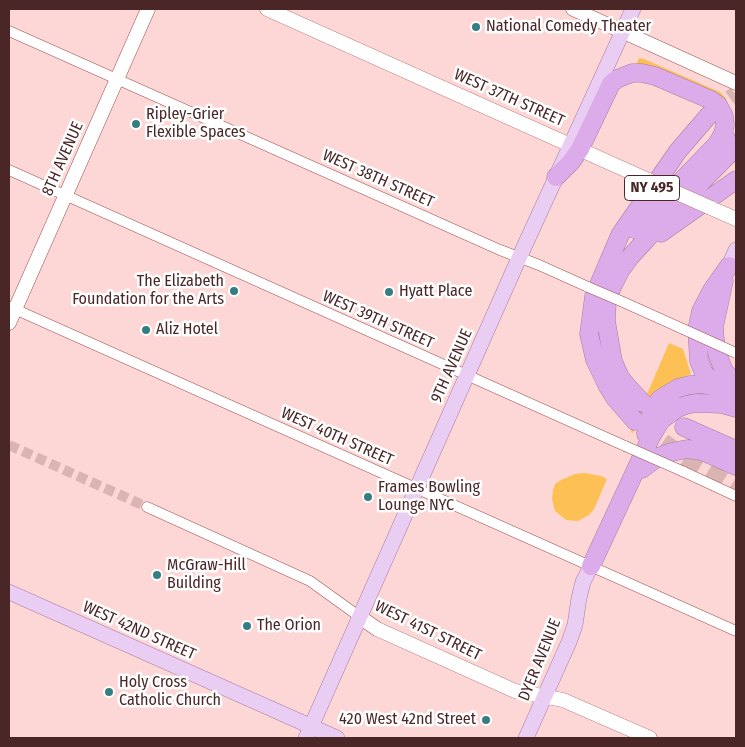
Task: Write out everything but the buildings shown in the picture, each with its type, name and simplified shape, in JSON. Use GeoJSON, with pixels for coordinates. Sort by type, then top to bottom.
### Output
{"type":"FeatureCollection","features":[{"type":"Feature","properties":{"kind":"highway"},"geometry":{"type":"LineString","coordinates":[[556,177],[571,162],[575,147],[611,84],[622,77],[637,73],[655,76],[711,100],[718,105],[723,112],[725,125],[723,134],[717,144]]}},
{"type":"Feature","properties":{"kind":"highway","name":"NY 495"},"geometry":{"type":"LineString","coordinates":[[635,421],[615,398],[600,372],[589,334],[594,296],[620,235],[678,151],[708,115]]}},
{"type":"Feature","properties":{"kind":"highway"},"geometry":{"type":"LineString","coordinates":[[606,268],[649,214],[717,144],[736,128]]}},
{"type":"Feature","properties":{"kind":"highway","name":"NY 495"},"geometry":{"type":"LineString","coordinates":[[643,403],[620,377],[613,361],[606,322],[607,302],[612,287],[620,271],[671,212],[736,147]]}},
{"type":"Feature","properties":{"kind":"highway"},"geometry":{"type":"LineString","coordinates":[[640,247],[736,180]]}},
{"type":"Feature","properties":{"kind":"highway"},"geometry":{"type":"LineString","coordinates":[[733,258],[716,314],[714,327],[715,340],[723,369],[736,384]]}},
{"type":"Feature","properties":{"kind":"highway"},"geometry":{"type":"LineString","coordinates":[[716,386],[704,373],[699,361],[697,330],[701,310],[733,258]]}},
{"type":"Feature","properties":{"kind":"highway"},"geometry":{"type":"LineString","coordinates":[[591,317],[599,352],[604,361],[620,377]]}},
{"type":"Feature","properties":{"kind":"highway"},"geometry":{"type":"LineString","coordinates":[[641,459],[649,420],[660,399],[678,388],[690,385],[716,386],[736,394]]}},
{"type":"Feature","properties":{"kind":"highway"},"geometry":{"type":"LineString","coordinates":[[591,566],[656,427],[662,420],[686,405],[708,402],[736,408]]}},
{"type":"Feature","properties":{"kind":"highway"},"geometry":{"type":"LineString","coordinates":[[641,459],[670,423],[685,415],[704,411],[736,419]]}},
{"type":"Feature","properties":{"kind":"highway"},"geometry":{"type":"LineString","coordinates":[[684,427],[736,450]]}},
{"type":"Feature","properties":{"kind":"highway"},"geometry":{"type":"LineString","coordinates":[[631,480],[648,463],[658,457],[687,449],[702,451],[736,466]]}},
{"type":"Feature","properties":{"kind":"main road","name":"8TH AVENUE"},"geometry":{"type":"LineString","coordinates":[[11,313],[66,195],[148,9]]}},
{"type":"Feature","properties":{"kind":"main road","name":"WEST 37TH STREET"},"geometry":{"type":"LineString","coordinates":[[267,9],[731,217]]}},
{"type":"Feature","properties":{"kind":"main road"},"geometry":{"type":"LineString","coordinates":[[573,9],[736,82]]}},
{"type":"Feature","properties":{"kind":"main road"},"geometry":{"type":"LineString","coordinates":[[575,147],[632,9]]}},
{"type":"Feature","properties":{"kind":"main road","name":"9TH AVENUE"},"geometry":{"type":"LineString","coordinates":[[309,733],[556,177]]}},
{"type":"Feature","properties":{"kind":"main road","name":"DYER AVENUE"},"geometry":{"type":"LineString","coordinates":[[526,738],[546,696],[575,625],[583,582],[591,566]]}},
{"type":"Feature","properties":{"kind":"main road","name":"WEST 42ND STREET"},"geometry":{"type":"LineString","coordinates":[[9,592],[309,733],[337,738]]}},
{"type":"Feature","properties":{"kind":"main road","name":"WEST 41ST STREET"},"geometry":{"type":"LineString","coordinates":[[360,617],[377,629],[515,691],[563,700],[650,738]]}},
{"type":"Feature","properties":{"kind":"street","name":"WEST 38TH STREET"},"geometry":{"type":"LineString","coordinates":[[9,30],[736,353]]}},
{"type":"Feature","properties":{"kind":"street","name":"WEST 39TH STREET"},"geometry":{"type":"LineString","coordinates":[[9,170],[736,496]]}},
{"type":"Feature","properties":{"kind":"street","name":"WEST 40TH STREET"},"geometry":{"type":"LineString","coordinates":[[11,313],[736,631]]}},
{"type":"Feature","properties":{"kind":"street","name":"WEST 41ST STREET"},"geometry":{"type":"LineString","coordinates":[[147,508],[310,581],[360,617]]}},
{"type":"Feature","properties":{"kind":"shaded area"},"geometry":{"type":"Polygon","coordinates":[[[639,58],[720,92],[726,98],[727,103],[655,67],[636,65],[639,58]]]}},
{"type":"Feature","properties":{"kind":"shaded area"},"geometry":{"type":"Polygon","coordinates":[[[669,343],[683,349],[691,374],[671,382],[656,393],[645,408],[633,433],[631,432],[632,429],[669,343]]]}},
{"type":"Feature","properties":{"kind":"shaded area"},"geometry":{"type":"Polygon","coordinates":[[[584,473],[607,479],[594,509],[589,515],[578,521],[566,520],[555,511],[552,499],[555,484],[575,474],[584,473]]]}},
{"type":"Feature","properties":{"kind":"tunnel"},"geometry":{"type":"LineString","coordinates":[[709,115],[736,95]]}},
{"type":"Feature","properties":{"kind":"tunnel"},"geometry":{"type":"LineString","coordinates":[[641,426],[682,456],[736,489]]}},
{"type":"Feature","properties":{"kind":"tunnel"},"geometry":{"type":"LineString","coordinates":[[9,445],[147,507]]}},
{"type":"Feature","properties":{"kind":"place","name":"National Comedy Theater"},"geometry":{"type":"Point","coordinates":[476,27]}},
{"type":"Feature","properties":{"kind":"place","name":"Ripley-Grier Flexible Spaces"},"geometry":{"type":"Point","coordinates":[136,124]}},
{"type":"Feature","properties":{"kind":"place","name":"The Elizabeth Foundation for the Arts"},"geometry":{"type":"Point","coordinates":[234,291]}},
{"type":"Feature","properties":{"kind":"place","name":"Hyatt Place"},"geometry":{"type":"Point","coordinates":[389,292]}},
{"type":"Feature","properties":{"kind":"place","name":"Aliz Hotel"},"geometry":{"type":"Point","coordinates":[146,330]}},
{"type":"Feature","properties":{"kind":"place","name":"Frames Bowling Lounge NYC"},"geometry":{"type":"Point","coordinates":[368,497]}},
{"type":"Feature","properties":{"kind":"place","name":"McGraw-Hill Building"},"geometry":{"type":"Point","coordinates":[157,575]}},
{"type":"Feature","properties":{"kind":"place","name":"The Orion"},"geometry":{"type":"Point","coordinates":[247,626]}},
{"type":"Feature","properties":{"kind":"place","name":"Holy Cross Catholic Church"},"geometry":{"type":"Point","coordinates":[109,692]}},
{"type":"Feature","properties":{"kind":"place","name":"420 West 42nd Street"},"geometry":{"type":"Point","coordinates":[486,720]}}]}
